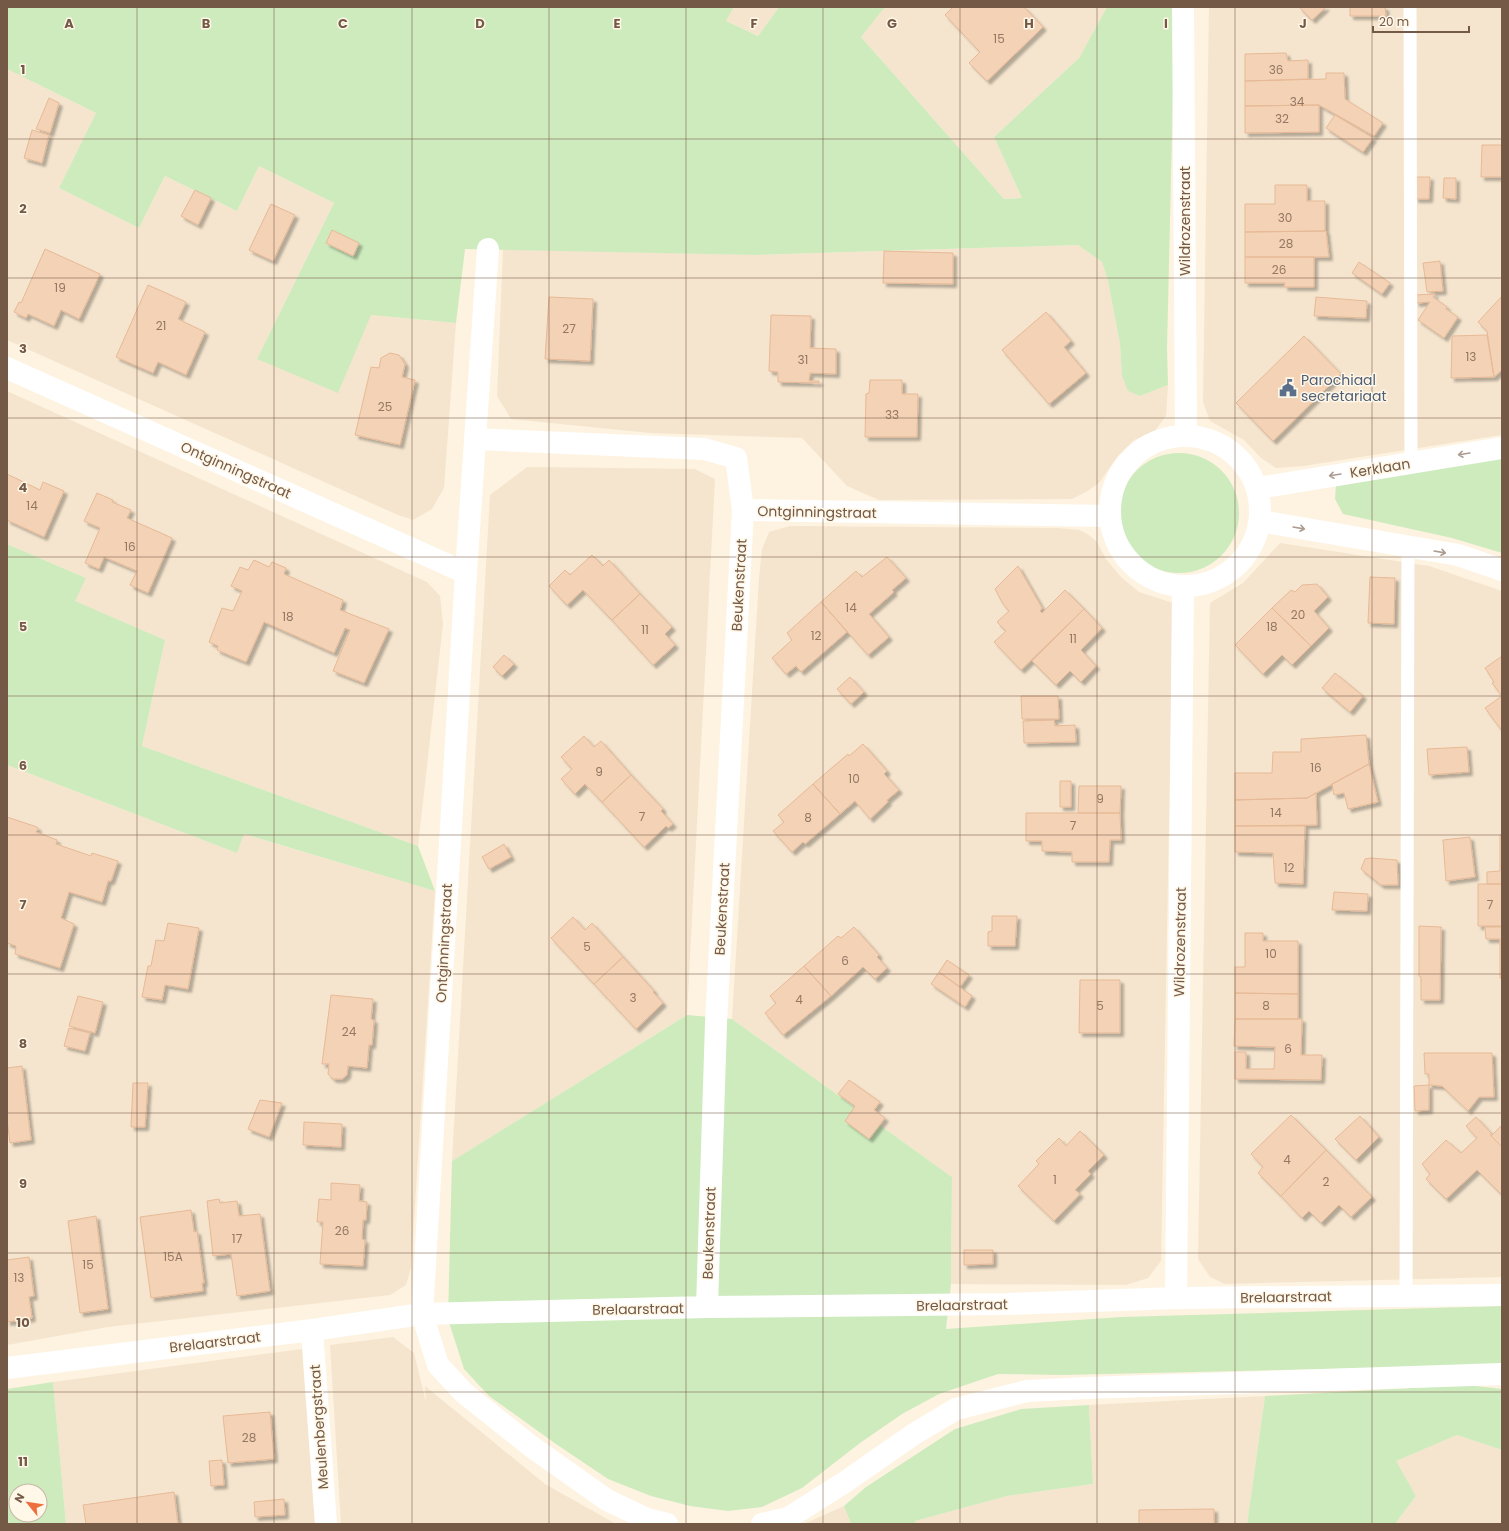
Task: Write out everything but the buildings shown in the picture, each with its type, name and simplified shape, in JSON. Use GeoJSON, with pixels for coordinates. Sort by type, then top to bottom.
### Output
{"type":"FeatureCollection","features":[{"type":"Feature","properties":{"kind":"street","name":"Wildrozenstraat"},"geometry":{"type":"LineString","coordinates":[[1183,7],[1186,435]]}},
{"type":"Feature","properties":{"kind":"street","name":"Ontginningstraat"},"geometry":{"type":"LineString","coordinates":[[422,1314],[466,573],[488,249]]}},
{"type":"Feature","properties":{"kind":"street","name":"Ontginningstraat"},"geometry":{"type":"LineString","coordinates":[[7,368],[466,573]]}},
{"type":"Feature","properties":{"kind":"street"},"geometry":{"type":"LineString","coordinates":[[1186,435],[1217,442],[1242,460],[1258,488],[1261,505],[1260,521],[1254,542],[1242,561],[1225,575],[1205,584],[1183,586],[1167,584],[1152,579],[1139,571],[1128,559],[1119,546],[1113,532],[1110,516],[1111,500],[1114,485],[1121,471],[1130,459],[1142,449],[1156,441],[1171,436],[1186,435]]}},
{"type":"Feature","properties":{"kind":"street","name":"Ontginningstraat"},"geometry":{"type":"LineString","coordinates":[[476,439],[704,449],[736,458],[743,510],[1110,516]]}},
{"type":"Feature","properties":{"kind":"street","name":"Kerklaan"},"geometry":{"type":"LineString","coordinates":[[1258,488],[1502,448]]}},
{"type":"Feature","properties":{"kind":"street","name":"Beukenstraat"},"geometry":{"type":"LineString","coordinates":[[707,1308],[716,1023],[743,510]]}},
{"type":"Feature","properties":{"kind":"street"},"geometry":{"type":"LineString","coordinates":[[1260,521],[1458,555],[1502,570]]}},
{"type":"Feature","properties":{"kind":"street","name":"Wildrozenstraat"},"geometry":{"type":"LineString","coordinates":[[1176,1298],[1183,586]]}},
{"type":"Feature","properties":{"kind":"street","name":"Brelaarstraat"},"geometry":{"type":"LineString","coordinates":[[7,1368],[312,1330],[422,1314],[1006,1304],[1176,1298],[1502,1295]]}},
{"type":"Feature","properties":{"kind":"street"},"geometry":{"type":"LineString","coordinates":[[422,1314],[438,1365],[464,1393],[532,1446],[606,1500],[647,1519],[667,1524]]}},
{"type":"Feature","properties":{"kind":"street","name":"Meulenbergstraat"},"geometry":{"type":"LineString","coordinates":[[312,1330],[326,1524]]}},
{"type":"Feature","properties":{"kind":"street"},"geometry":{"type":"LineString","coordinates":[[762,1524],[788,1518],[845,1482],[914,1434],[956,1409],[1027,1391],[1502,1374]]}},
{"type":"Feature","properties":{"kind":"lane"},"geometry":{"type":"LineString","coordinates":[[1410,7],[1411,463]]}},
{"type":"Feature","properties":{"kind":"lane"},"geometry":{"type":"LineString","coordinates":[[1406,1296],[1408,546]]}},
{"type":"Feature","properties":{"kind":"shaded area"},"geometry":{"type":"Polygon","coordinates":[[[734,7],[779,7],[758,36],[726,21],[734,7]]]}},
{"type":"Feature","properties":{"kind":"shaded area"},"geometry":{"type":"Polygon","coordinates":[[[885,7],[1107,7],[1079,58],[994,137],[1022,198],[1004,199],[861,37],[885,7]]]}},
{"type":"Feature","properties":{"kind":"shaded area"},"geometry":{"type":"Polygon","coordinates":[[[1209,7],[1502,7],[1502,435],[1303,466],[1276,468],[1261,458],[1244,440],[1210,421],[1203,402],[1209,7]]]}},
{"type":"Feature","properties":{"kind":"shaded area"},"geometry":{"type":"Polygon","coordinates":[[[7,69],[96,113],[59,188],[139,228],[165,176],[237,211],[259,166],[334,203],[257,359],[371,315],[456,323],[444,488],[432,509],[413,520],[398,515],[7,340],[7,69]]]}},
{"type":"Feature","properties":{"kind":"shaded area"},"geometry":{"type":"Polygon","coordinates":[[[1078,245],[1102,262],[1108,281],[1120,344],[1122,376],[1140,396],[1168,385],[1166,416],[1154,432],[1134,440],[1117,457],[1099,483],[1072,499],[879,500],[847,486],[802,438],[650,433],[511,419],[497,396],[503,249],[756,255],[1078,245]]]}},
{"type":"Feature","properties":{"kind":"shaded area"},"geometry":{"type":"Polygon","coordinates":[[[7,391],[427,582],[440,596],[443,624],[418,846],[142,746],[165,640],[74,601],[86,578],[7,544],[7,391]]]}},
{"type":"Feature","properties":{"kind":"shaded area"},"geometry":{"type":"Polygon","coordinates":[[[527,467],[695,469],[715,479],[687,1015],[452,1161],[490,495],[527,467]]]}},
{"type":"Feature","properties":{"kind":"shaded area"},"geometry":{"type":"Polygon","coordinates":[[[790,526],[1058,528],[1079,530],[1089,535],[1097,542],[1106,559],[1121,577],[1139,592],[1173,603],[1161,1261],[1148,1278],[1126,1285],[951,1284],[952,1177],[732,1019],[762,549],[769,532],[790,526]]]}},
{"type":"Feature","properties":{"kind":"shaded area"},"geometry":{"type":"Polygon","coordinates":[[[1280,543],[1429,566],[1502,591],[1502,1277],[1225,1284],[1210,1277],[1198,1259],[1210,603],[1243,583],[1280,543]]]}},
{"type":"Feature","properties":{"kind":"shaded area"},"geometry":{"type":"Polygon","coordinates":[[[7,765],[237,853],[243,834],[435,891],[411,1268],[406,1285],[390,1295],[108,1327],[7,1345],[7,765]]]}},
{"type":"Feature","properties":{"kind":"shaded area"},"geometry":{"type":"Polygon","coordinates":[[[393,1337],[414,1353],[426,1402],[425,1386],[545,1484],[616,1524],[341,1524],[330,1345],[393,1337]]]}},
{"type":"Feature","properties":{"kind":"shaded area"},"geometry":{"type":"Polygon","coordinates":[[[302,1349],[315,1524],[66,1524],[53,1382],[302,1349]]]}},
{"type":"Feature","properties":{"kind":"shaded area"},"geometry":{"type":"Polygon","coordinates":[[[1265,1396],[1247,1524],[915,1524],[915,1521],[1007,1496],[1093,1484],[1089,1405],[1265,1396]]]}},
{"type":"Feature","properties":{"kind":"shaded area"},"geometry":{"type":"Polygon","coordinates":[[[1457,1435],[1502,1450],[1502,1524],[1395,1524],[1416,1496],[1395,1461],[1457,1435]]]}},
{"type":"Feature","properties":{"kind":"shaded area"},"geometry":{"type":"Polygon","coordinates":[[[844,1506],[851,1524],[804,1524],[844,1506]]]}},
{"type":"Feature","properties":{"kind":"green space"},"geometry":{"type":"Polygon","coordinates":[[[7,7],[734,7],[726,21],[758,36],[779,7],[885,7],[861,37],[1004,199],[1022,198],[994,137],[1079,58],[1107,7],[1175,7],[1167,348],[1168,385],[1140,396],[1128,391],[1122,376],[1120,344],[1108,281],[1102,262],[1078,245],[756,255],[465,249],[456,323],[371,315],[338,393],[257,359],[334,203],[259,166],[237,211],[165,176],[139,228],[59,188],[96,113],[7,69],[7,7]]]}},
{"type":"Feature","properties":{"kind":"green space"},"geometry":{"type":"Polygon","coordinates":[[[1179,453],[1191,454],[1202,458],[1212,463],[1221,471],[1229,480],[1234,490],[1238,501],[1238,525],[1234,536],[1229,546],[1221,555],[1212,563],[1202,568],[1191,572],[1179,573],[1167,572],[1156,568],[1146,563],[1137,555],[1129,546],[1124,536],[1120,525],[1119,513],[1120,501],[1124,490],[1129,480],[1137,471],[1146,463],[1156,458],[1167,454],[1179,453]]]}},
{"type":"Feature","properties":{"kind":"green space"},"geometry":{"type":"Polygon","coordinates":[[[1502,454],[1502,553],[1452,538],[1343,514],[1335,499],[1336,486],[1502,454]]]}},
{"type":"Feature","properties":{"kind":"green space"},"geometry":{"type":"Polygon","coordinates":[[[7,544],[86,578],[75,601],[165,640],[142,746],[418,846],[435,891],[244,834],[237,853],[7,765],[7,544]]]}},
{"type":"Feature","properties":{"kind":"green space"},"geometry":{"type":"Polygon","coordinates":[[[687,1015],[732,1019],[952,1177],[951,1284],[946,1329],[1121,1317],[1502,1306],[1502,1365],[1061,1375],[998,1374],[939,1394],[902,1414],[860,1443],[802,1488],[762,1507],[728,1511],[690,1506],[651,1496],[608,1479],[489,1396],[464,1369],[448,1319],[452,1161],[687,1015]]]}},
{"type":"Feature","properties":{"kind":"green space"},"geometry":{"type":"Polygon","coordinates":[[[53,1382],[66,1524],[7,1524],[7,1389],[53,1382]]]}},
{"type":"Feature","properties":{"kind":"green space"},"geometry":{"type":"Polygon","coordinates":[[[1467,1385],[1502,1389],[1502,1450],[1457,1435],[1396,1461],[1416,1496],[1395,1524],[1247,1524],[1265,1396],[1467,1385]]]}},
{"type":"Feature","properties":{"kind":"green space"},"geometry":{"type":"Polygon","coordinates":[[[1089,1405],[1093,1484],[1007,1496],[915,1521],[915,1524],[851,1524],[844,1506],[866,1487],[955,1429],[1021,1409],[1089,1405]]]}},
{"type":"Feature","properties":{"kind":"place","name":"Parochiaal secretariaat"},"geometry":{"type":"Point","coordinates":[1288,388]}}]}
